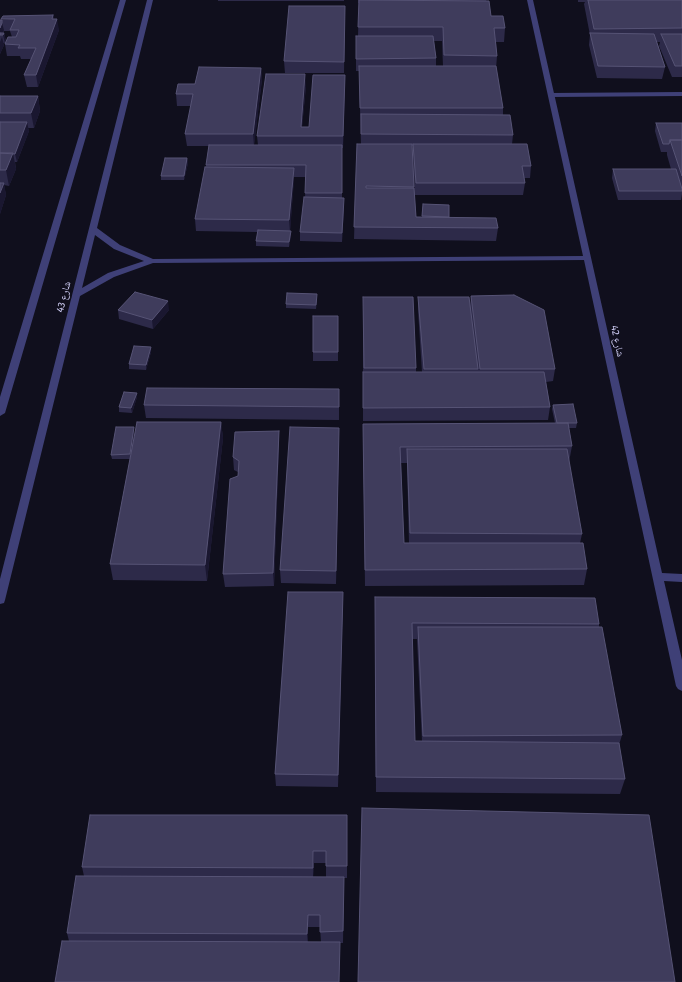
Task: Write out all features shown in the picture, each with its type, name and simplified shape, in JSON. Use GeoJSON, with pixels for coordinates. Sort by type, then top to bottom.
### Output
{"type":"FeatureCollection","features":[{"type":"Feature","properties":{"kind":"street"},"geometry":{"type":"LineString","coordinates":[[0,413],[123,0]]}},
{"type":"Feature","properties":{"kind":"street","name":"شارع 43"},"geometry":{"type":"LineString","coordinates":[[0,600],[150,0]]}},
{"type":"Feature","properties":{"kind":"street","name":"شارع 42"},"geometry":{"type":"LineString","coordinates":[[530,0],[682,686]]}},
{"type":"Feature","properties":{"kind":"street"},"geometry":{"type":"LineString","coordinates":[[551,95],[682,94]]}},
{"type":"Feature","properties":{"kind":"street"},"geometry":{"type":"LineString","coordinates":[[93,229],[117,247],[152,261]]}},
{"type":"Feature","properties":{"kind":"street"},"geometry":{"type":"LineString","coordinates":[[76,295],[111,275],[152,261],[587,258]]}},
{"type":"Feature","properties":{"kind":"street"},"geometry":{"type":"LineString","coordinates":[[658,577],[682,578]]}},
{"type":"Feature","properties":{"kind":"building"},"geometry":{"type":"Polygon","coordinates":[[[359,0],[489,1],[491,16],[503,16],[505,28],[494,28],[497,56],[444,55],[443,27],[358,27],[359,0]]]}},
{"type":"Feature","properties":{"kind":"building"},"geometry":{"type":"Polygon","coordinates":[[[588,0],[682,0],[682,28],[594,29],[588,0]]]}},
{"type":"Feature","properties":{"kind":"building"},"geometry":{"type":"Polygon","coordinates":[[[289,6],[345,6],[344,62],[284,61],[289,6]]]}},
{"type":"Feature","properties":{"kind":"building"},"geometry":{"type":"Polygon","coordinates":[[[53,15],[52,19],[57,19],[36,75],[24,75],[36,48],[18,48],[20,45],[5,44],[8,37],[16,37],[19,30],[10,30],[15,19],[1,19],[3,16],[53,15]]]}},
{"type":"Feature","properties":{"kind":"building"},"geometry":{"type":"Polygon","coordinates":[[[0,20],[2,20],[2,23],[0,28],[0,20]]]}},
{"type":"Feature","properties":{"kind":"building"},"geometry":{"type":"Polygon","coordinates":[[[590,33],[654,34],[665,67],[598,66],[590,33]]]}},
{"type":"Feature","properties":{"kind":"building"},"geometry":{"type":"Polygon","coordinates":[[[661,34],[682,34],[682,66],[675,66],[661,34]]]}},
{"type":"Feature","properties":{"kind":"building"},"geometry":{"type":"Polygon","coordinates":[[[356,36],[433,36],[436,58],[356,59],[356,36]]]}},
{"type":"Feature","properties":{"kind":"building"},"geometry":{"type":"Polygon","coordinates":[[[359,66],[496,66],[503,108],[360,108],[359,66]]]}},
{"type":"Feature","properties":{"kind":"building"},"geometry":{"type":"Polygon","coordinates":[[[199,67],[261,68],[253,134],[185,134],[193,94],[176,94],[178,84],[195,84],[199,67]]]}},
{"type":"Feature","properties":{"kind":"building"},"geometry":{"type":"Polygon","coordinates":[[[266,74],[305,74],[301,127],[309,127],[313,75],[345,75],[343,136],[257,136],[266,74]]]}},
{"type":"Feature","properties":{"kind":"building"},"geometry":{"type":"Polygon","coordinates":[[[0,96],[38,96],[31,113],[0,113],[0,96]]]}},
{"type":"Feature","properties":{"kind":"building"},"geometry":{"type":"Polygon","coordinates":[[[361,114],[510,115],[513,135],[361,134],[361,114]]]}},
{"type":"Feature","properties":{"kind":"building"},"geometry":{"type":"Polygon","coordinates":[[[0,122],[27,122],[15,154],[0,153],[0,122]]]}},
{"type":"Feature","properties":{"kind":"building"},"geometry":{"type":"Polygon","coordinates":[[[656,123],[682,123],[682,140],[670,140],[669,144],[663,144],[656,123]]]}},
{"type":"Feature","properties":{"kind":"building"},"geometry":{"type":"Polygon","coordinates":[[[670,140],[682,140],[682,176],[670,140]]]}},
{"type":"Feature","properties":{"kind":"building"},"geometry":{"type":"Polygon","coordinates":[[[357,144],[412,144],[414,187],[366,186],[366,188],[414,188],[416,217],[496,218],[498,228],[354,227],[357,144]]]}},
{"type":"Feature","properties":{"kind":"building"},"geometry":{"type":"Polygon","coordinates":[[[413,144],[527,144],[531,166],[522,166],[525,183],[416,183],[413,144]]]}},
{"type":"Feature","properties":{"kind":"building"},"geometry":{"type":"Polygon","coordinates":[[[209,145],[342,145],[342,193],[305,193],[306,165],[206,165],[209,145]]]}},
{"type":"Feature","properties":{"kind":"building"},"geometry":{"type":"Polygon","coordinates":[[[0,153],[13,153],[6,170],[0,170],[0,153]]]}},
{"type":"Feature","properties":{"kind":"building"},"geometry":{"type":"Polygon","coordinates":[[[165,158],[187,158],[184,176],[161,176],[165,158]]]}},
{"type":"Feature","properties":{"kind":"building"},"geometry":{"type":"Polygon","coordinates":[[[205,167],[294,168],[289,220],[195,219],[205,167]]]}},
{"type":"Feature","properties":{"kind":"building"},"geometry":{"type":"Polygon","coordinates":[[[613,169],[676,169],[682,191],[619,191],[613,169]]]}},
{"type":"Feature","properties":{"kind":"building"},"geometry":{"type":"Polygon","coordinates":[[[0,183],[4,183],[0,193],[0,183]]]}},
{"type":"Feature","properties":{"kind":"building"},"geometry":{"type":"Polygon","coordinates":[[[304,197],[344,198],[342,233],[300,232],[304,197]]]}},
{"type":"Feature","properties":{"kind":"building"},"geometry":{"type":"Polygon","coordinates":[[[423,204],[449,205],[449,217],[422,216],[423,204]]]}},
{"type":"Feature","properties":{"kind":"building"},"geometry":{"type":"Polygon","coordinates":[[[258,230],[291,231],[289,242],[256,241],[258,230]]]}},
{"type":"Feature","properties":{"kind":"building"},"geometry":{"type":"Polygon","coordinates":[[[135,292],[168,301],[152,320],[118,310],[135,292]]]}},
{"type":"Feature","properties":{"kind":"building"},"geometry":{"type":"Polygon","coordinates":[[[287,293],[317,294],[316,305],[286,304],[287,293]]]}},
{"type":"Feature","properties":{"kind":"building"},"geometry":{"type":"Polygon","coordinates":[[[514,295],[544,310],[555,369],[480,369],[471,296],[514,295]]]}},
{"type":"Feature","properties":{"kind":"building"},"geometry":{"type":"Polygon","coordinates":[[[363,297],[413,297],[416,368],[364,368],[363,297]]]}},
{"type":"Feature","properties":{"kind":"building"},"geometry":{"type":"Polygon","coordinates":[[[418,297],[469,297],[478,369],[424,369],[418,297]]]}},
{"type":"Feature","properties":{"kind":"building"},"geometry":{"type":"Polygon","coordinates":[[[313,316],[338,316],[338,352],[313,352],[313,316]]]}},
{"type":"Feature","properties":{"kind":"building"},"geometry":{"type":"Polygon","coordinates":[[[134,346],[151,347],[146,365],[129,364],[134,346]]]}},
{"type":"Feature","properties":{"kind":"building"},"geometry":{"type":"Polygon","coordinates":[[[363,372],[544,372],[550,407],[363,408],[363,372]]]}},
{"type":"Feature","properties":{"kind":"building"},"geometry":{"type":"Polygon","coordinates":[[[147,388],[339,389],[339,407],[144,405],[147,388]]]}},
{"type":"Feature","properties":{"kind":"building"},"geometry":{"type":"Polygon","coordinates":[[[124,392],[137,393],[131,408],[119,407],[124,392]]]}},
{"type":"Feature","properties":{"kind":"building"},"geometry":{"type":"Polygon","coordinates":[[[573,404],[577,423],[557,423],[553,405],[573,404]]]}},
{"type":"Feature","properties":{"kind":"building"},"geometry":{"type":"Polygon","coordinates":[[[137,422],[221,422],[205,565],[110,564],[137,422]]]}},
{"type":"Feature","properties":{"kind":"building"},"geometry":{"type":"Polygon","coordinates":[[[568,423],[572,446],[400,447],[404,543],[583,543],[587,569],[365,570],[363,424],[568,423]]]}},
{"type":"Feature","properties":{"kind":"building"},"geometry":{"type":"Polygon","coordinates":[[[116,427],[134,427],[130,454],[111,455],[116,427]]]}},
{"type":"Feature","properties":{"kind":"building"},"geometry":{"type":"Polygon","coordinates":[[[290,427],[339,428],[336,571],[280,570],[290,427]]]}},
{"type":"Feature","properties":{"kind":"building"},"geometry":{"type":"Polygon","coordinates":[[[279,431],[273,573],[223,574],[230,479],[238,476],[239,461],[233,457],[235,432],[279,431]]]}},
{"type":"Feature","properties":{"kind":"building"},"geometry":{"type":"Polygon","coordinates":[[[407,449],[567,449],[582,534],[410,533],[407,449]]]}},
{"type":"Feature","properties":{"kind":"building"},"geometry":{"type":"Polygon","coordinates":[[[288,592],[343,592],[338,775],[275,774],[288,592]]]}},
{"type":"Feature","properties":{"kind":"building"},"geometry":{"type":"Polygon","coordinates":[[[375,597],[595,598],[599,624],[412,623],[415,741],[619,743],[625,779],[376,777],[375,597]]]}},
{"type":"Feature","properties":{"kind":"building"},"geometry":{"type":"Polygon","coordinates":[[[418,627],[602,627],[622,735],[423,736],[418,627]]]}},
{"type":"Feature","properties":{"kind":"building"},"geometry":{"type":"Polygon","coordinates":[[[362,808],[649,815],[675,982],[358,982],[362,808]]]}},
{"type":"Feature","properties":{"kind":"building"},"geometry":{"type":"Polygon","coordinates":[[[90,815],[347,815],[347,866],[326,866],[326,851],[313,851],[313,868],[82,867],[90,815]]]}},
{"type":"Feature","properties":{"kind":"building"},"geometry":{"type":"Polygon","coordinates":[[[76,876],[344,877],[343,931],[320,932],[320,915],[308,915],[307,934],[67,933],[76,876]]]}},
{"type":"Feature","properties":{"kind":"building"},"geometry":{"type":"Polygon","coordinates":[[[62,941],[340,942],[339,982],[55,982],[62,941]]]}}]}
